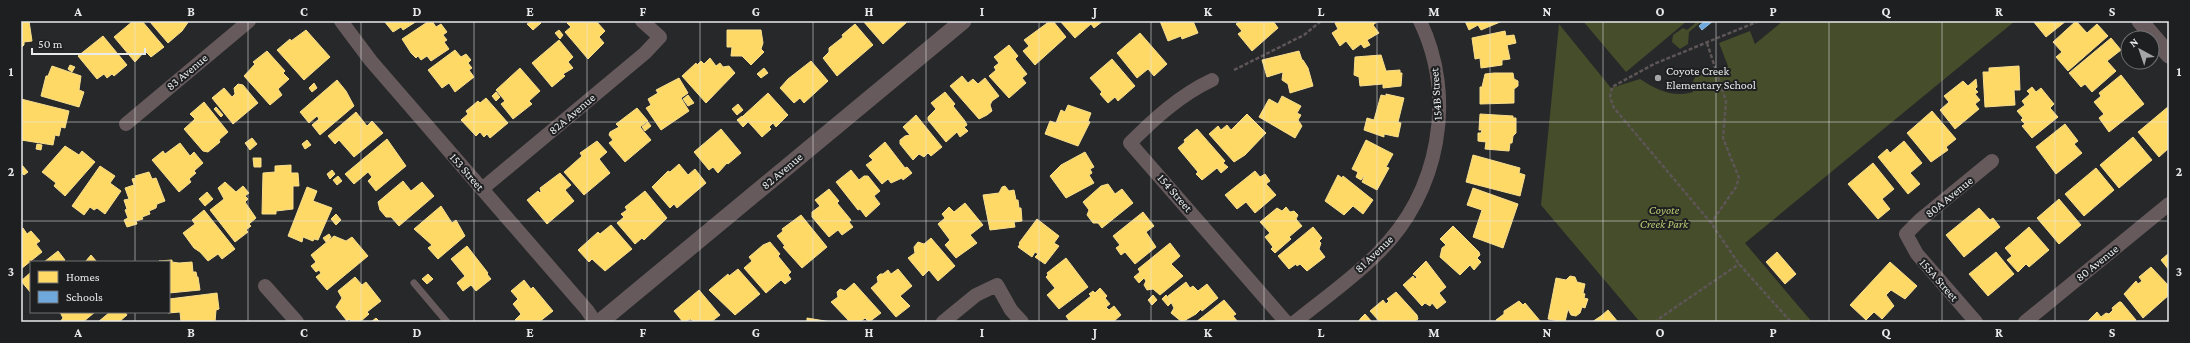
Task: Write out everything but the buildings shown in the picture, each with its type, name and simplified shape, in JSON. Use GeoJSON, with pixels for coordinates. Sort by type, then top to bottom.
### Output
{"type":"FeatureCollection","features":[{"type":"Feature","properties":{"kind":"street","name":"83 Avenue"},"geometry":{"type":"LineString","coordinates":[[126,124],[249,21]]}},
{"type":"Feature","properties":{"kind":"street","name":"153 Street"},"geometry":{"type":"LineString","coordinates":[[341,21],[362,50],[587,310],[595,322]]}},
{"type":"Feature","properties":{"kind":"street","name":"82A Avenue"},"geometry":{"type":"LineString","coordinates":[[482,189],[645,53],[660,37],[642,21]]}},
{"type":"Feature","properties":{"kind":"street","name":"82 Avenue"},"geometry":{"type":"LineString","coordinates":[[600,322],[963,21]]}},
{"type":"Feature","properties":{"kind":"street","name":"154B Street"},"geometry":{"type":"LineString","coordinates":[[1420,21],[1432,52],[1439,100],[1438,130],[1431,168]]}},
{"type":"Feature","properties":{"kind":"street"},"geometry":{"type":"LineString","coordinates":[[2140,21],[2169,55]]}},
{"type":"Feature","properties":{"kind":"street","name":"154 Street"},"geometry":{"type":"LineString","coordinates":[[1212,80],[1189,92],[1130,144],[1286,322]]}},
{"type":"Feature","properties":{"kind":"street","name":"80A Avenue"},"geometry":{"type":"LineString","coordinates":[[1906,234],[1920,220],[1992,161]]}},
{"type":"Feature","properties":{"kind":"street","name":"81 Avenue"},"geometry":{"type":"LineString","coordinates":[[1295,322],[1384,247],[1416,203],[1431,168]]}},
{"type":"Feature","properties":{"kind":"street","name":"80 Avenue"},"geometry":{"type":"LineString","coordinates":[[2025,322],[2169,204]]}},
{"type":"Feature","properties":{"kind":"street","name":"155A Street"},"geometry":{"type":"LineString","coordinates":[[1906,234],[1917,254],[1976,322]]}},
{"type":"Feature","properties":{"kind":"street"},"geometry":{"type":"LineString","coordinates":[[943,322],[976,295],[997,285],[1011,310],[1022,322]]}},
{"type":"Feature","properties":{"kind":"street"},"geometry":{"type":"LineString","coordinates":[[265,286],[297,322]]}},
{"type":"Feature","properties":{"kind":"lane"},"geometry":{"type":"LineString","coordinates":[[414,283],[447,322]]}},
{"type":"Feature","properties":{"kind":"path"},"geometry":{"type":"LineString","coordinates":[[1234,70],[1304,35],[1321,21]]}},
{"type":"Feature","properties":{"kind":"path"},"geometry":{"type":"LineString","coordinates":[[1759,21],[1654,64],[1612,87],[1610,97],[1614,108],[1711,223],[1739,264],[1791,322]]}},
{"type":"Feature","properties":{"kind":"path"},"geometry":{"type":"LineString","coordinates":[[1707,43],[1726,100],[1723,138],[1739,178],[1736,187],[1711,223]]}},
{"type":"Feature","properties":{"kind":"path"},"geometry":{"type":"LineString","coordinates":[[1654,322],[1739,264]]}},
{"type":"Feature","properties":{"kind":"green space"},"geometry":{"type":"Polygon","coordinates":[[[1583,21],[1687,21],[1626,72],[1583,21]]]}},
{"type":"Feature","properties":{"kind":"green space"},"geometry":{"type":"Polygon","coordinates":[[[1698,21],[1702,21],[1689,32],[1688,44],[1680,49],[1672,42],[1673,35],[1683,28],[1687,30],[1698,21]]]}},
{"type":"Feature","properties":{"kind":"green space","name":"Coyote Creek Park"},"geometry":{"type":"Polygon","coordinates":[[[1783,21],[2015,21],[1745,243],[1812,322],[1640,322],[1541,205],[1559,24],[1611,88],[1640,79],[1665,92],[1686,94],[1693,92],[1691,85],[1698,72],[1707,68],[1720,72],[1728,66],[1719,43],[1750,31],[1755,44],[1783,21]]]}},
{"type":"Feature","properties":{"kind":"place","name":"Coyote Creek Elementary School"},"geometry":{"type":"Point","coordinates":[1658,78]}}]}
